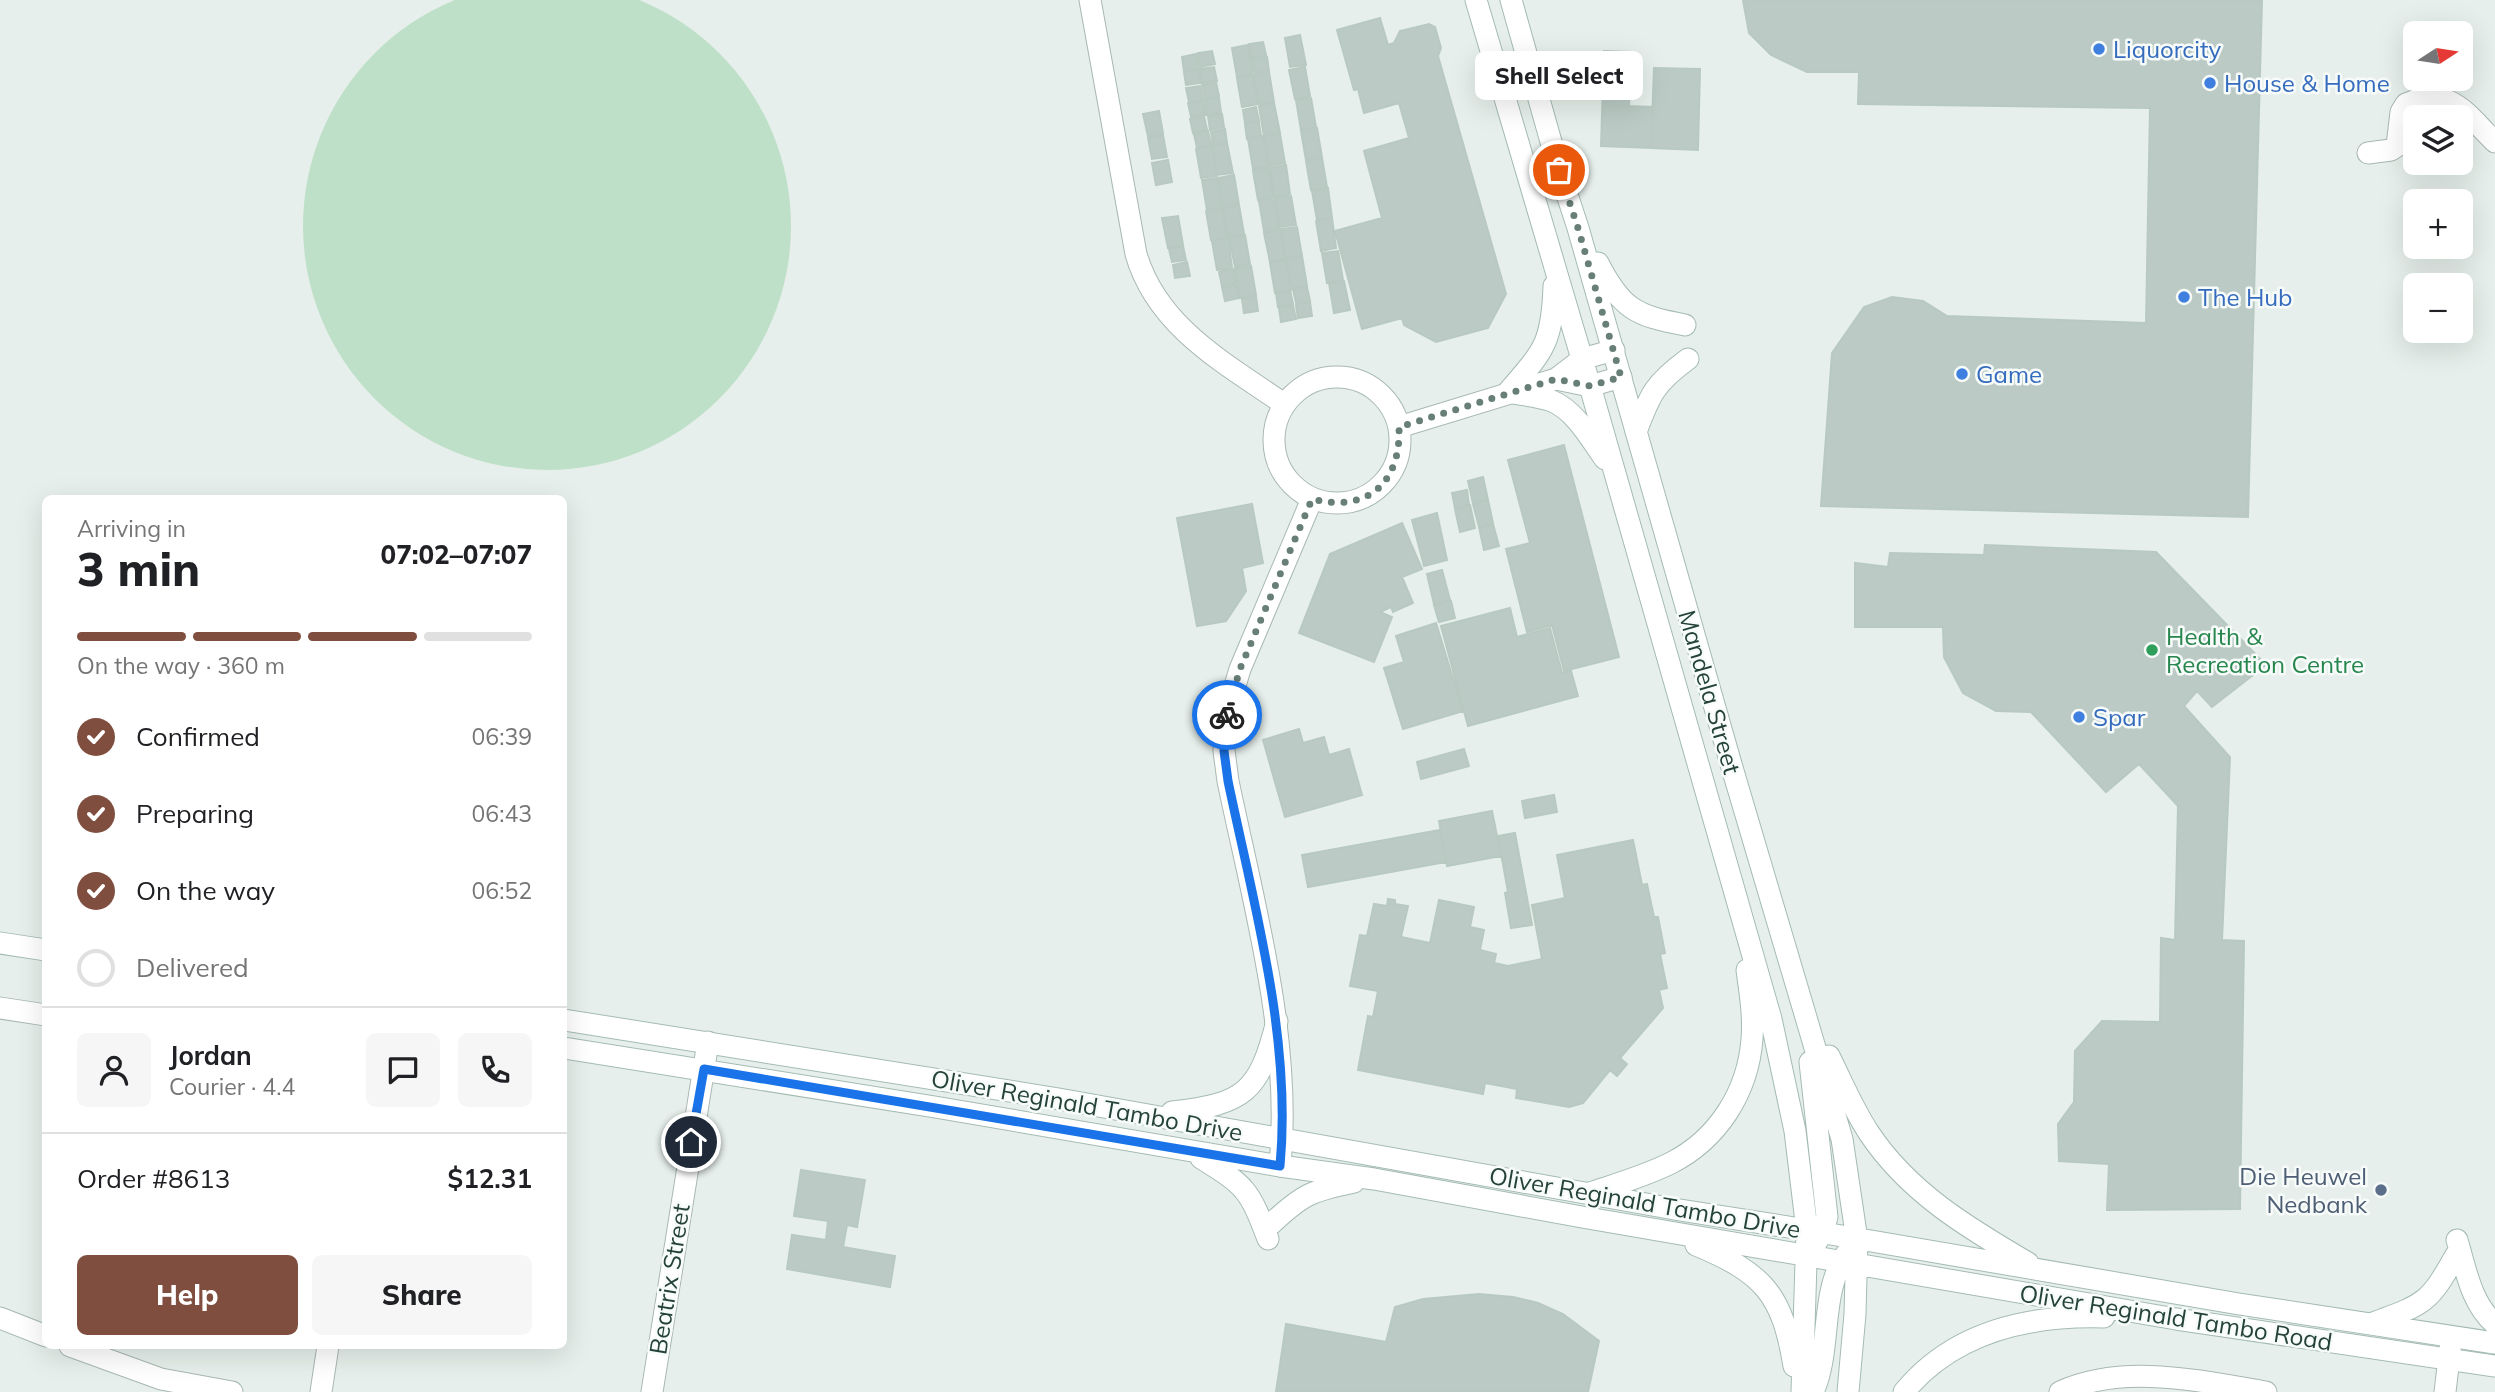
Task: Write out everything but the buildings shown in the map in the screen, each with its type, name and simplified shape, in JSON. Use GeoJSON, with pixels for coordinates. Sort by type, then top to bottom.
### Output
{"type":"FeatureCollection","features":[{"type":"Feature","properties":{"kind":"main road"},"geometry":{"type":"LineString","coordinates":[[1090,0],[1136,254],[1142,273],[1163,309],[1183,331],[1284,404]]}},
{"type":"Feature","properties":{"kind":"main road","name":"Mandela Street"},"geometry":{"type":"LineString","coordinates":[[1476,0],[1771,1018],[1815,1231],[1808,1256],[1800,1392]]}},
{"type":"Feature","properties":{"kind":"main road","name":"Mandela Street"},"geometry":{"type":"LineString","coordinates":[[1511,0],[1614,350],[1763,876],[1842,1139],[1857,1240]]}},
{"type":"Feature","properties":{"kind":"main road"},"geometry":{"type":"LineString","coordinates":[[2368,153],[2391,150],[2397,146],[2400,136],[2400,112],[2406,104],[2437,98],[2455,102],[2495,142]]}},
{"type":"Feature","properties":{"kind":"main road"},"geometry":{"type":"LineString","coordinates":[[1578,228],[1606,279],[1623,303],[1655,319],[1685,324]]}},
{"type":"Feature","properties":{"kind":"main road"},"geometry":{"type":"LineString","coordinates":[[1508,392],[1536,359],[1549,336],[1555,266]]}},
{"type":"Feature","properties":{"kind":"main road"},"geometry":{"type":"LineString","coordinates":[[1399,427],[1556,379],[1582,359],[1614,350]]}},
{"type":"Feature","properties":{"kind":"main road"},"geometry":{"type":"LineString","coordinates":[[1636,432],[1656,386],[1666,374],[1688,359]]}},
{"type":"Feature","properties":{"kind":"main road"},"geometry":{"type":"LineString","coordinates":[[1337,376],[1352,378],[1381,395],[1392,410],[1399,427],[1399,448],[1393,469],[1382,485],[1367,496],[1349,503],[1312,499],[1293,486],[1280,469],[1274,447],[1275,424],[1284,404],[1307,384],[1321,378],[1337,376]]}},
{"type":"Feature","properties":{"kind":"main road"},"geometry":{"type":"LineString","coordinates":[[1556,379],[1590,386],[1621,377]]}},
{"type":"Feature","properties":{"kind":"main road"},"geometry":{"type":"LineString","coordinates":[[1508,392],[1539,397],[1561,406],[1581,427],[1613,470]]}},
{"type":"Feature","properties":{"kind":"main road"},"geometry":{"type":"LineString","coordinates":[[1280,1166],[1283,1139],[1283,1075],[1277,1021],[1228,781],[1224,731],[1227,709],[1240,669],[1312,499]]}},
{"type":"Feature","properties":{"kind":"main road"},"geometry":{"type":"LineString","coordinates":[[1588,1194],[1651,1172],[1681,1157],[1714,1131],[1731,1107],[1742,1082],[1752,1040],[1752,1016],[1740,906]]}},
{"type":"Feature","properties":{"kind":"main road"},"geometry":{"type":"LineString","coordinates":[[0,943],[42,949]]}},
{"type":"Feature","properties":{"kind":"main road"},"geometry":{"type":"LineString","coordinates":[[0,1007],[42,1014]]}},
{"type":"Feature","properties":{"kind":"main road"},"geometry":{"type":"LineString","coordinates":[[1804,1008],[1826,1191],[1827,1217],[1815,1231]]}},
{"type":"Feature","properties":{"kind":"main road"},"geometry":{"type":"LineString","coordinates":[[1804,1008],[1859,1115],[1886,1156],[1929,1199],[2038,1269]]}},
{"type":"Feature","properties":{"kind":"main road","name":"Oliver Reginald Tambo Drive"},"geometry":{"type":"LineString","coordinates":[[567,1020],[1146,1115],[1857,1240]]}},
{"type":"Feature","properties":{"kind":"main road"},"geometry":{"type":"LineString","coordinates":[[1146,1115],[1203,1109],[1240,1096],[1254,1082],[1268,1057],[1277,1021]]}},
{"type":"Feature","properties":{"kind":"main road","name":"Beatrix Street"},"geometry":{"type":"LineString","coordinates":[[652,1392],[708,1042]]}},
{"type":"Feature","properties":{"kind":"main road","name":"Oliver Reginald Tambo Drive"},"geometry":{"type":"LineString","coordinates":[[567,1048],[704,1069],[1191,1152],[1374,1179],[1849,1263]]}},
{"type":"Feature","properties":{"kind":"main road"},"geometry":{"type":"LineString","coordinates":[[1191,1152],[1244,1188],[1269,1231],[1306,1195],[1326,1188],[1374,1179]]}},
{"type":"Feature","properties":{"kind":"main road"},"geometry":{"type":"LineString","coordinates":[[1661,1231],[1737,1263],[1770,1293],[1778,1304],[1789,1336],[1800,1392]]}},
{"type":"Feature","properties":{"kind":"main road"},"geometry":{"type":"LineString","coordinates":[[1813,1392],[1819,1374],[1831,1289],[1849,1263],[1857,1240]]}},
{"type":"Feature","properties":{"kind":"main road","name":"Oliver Reginald Tambo Road"},"geometry":{"type":"LineString","coordinates":[[1857,1240],[2495,1343]]}},
{"type":"Feature","properties":{"kind":"main road"},"geometry":{"type":"LineString","coordinates":[[2371,1323],[2408,1310],[2427,1299],[2436,1290],[2457,1247],[2472,1291],[2486,1316],[2495,1324]]}},
{"type":"Feature","properties":{"kind":"main road"},"geometry":{"type":"LineString","coordinates":[[1848,1392],[1849,1263]]}},
{"type":"Feature","properties":{"kind":"main road","name":"Oliver Reginald Tambo Road"},"geometry":{"type":"LineString","coordinates":[[1849,1263],[2176,1319],[2495,1366]]}},
{"type":"Feature","properties":{"kind":"main road"},"geometry":{"type":"LineString","coordinates":[[1904,1392],[1955,1349],[2007,1325],[2062,1317],[2176,1319]]}},
{"type":"Feature","properties":{"kind":"main road"},"geometry":{"type":"LineString","coordinates":[[0,1318],[42,1334]]}},
{"type":"Feature","properties":{"kind":"main road"},"geometry":{"type":"LineString","coordinates":[[2445,1392],[2451,1335]]}},
{"type":"Feature","properties":{"kind":"main road"},"geometry":{"type":"LineString","coordinates":[[78,1349],[162,1379],[232,1392]]}},
{"type":"Feature","properties":{"kind":"main road"},"geometry":{"type":"LineString","coordinates":[[321,1392],[328,1349]]}},
{"type":"Feature","properties":{"kind":"main road"},"geometry":{"type":"LineString","coordinates":[[2060,1392],[2105,1377],[2128,1377],[2197,1381],[2266,1392]]}},
{"type":"Feature","properties":{"kind":"green space"},"geometry":{"type":"Polygon","coordinates":[[[460,-1],[634,-1],[682,23],[719,54],[750,91],[762,111],[780,155],[790,202],[790,250],[780,297],[762,341],[735,381],[702,414],[662,441],[618,459],[571,469],[523,469],[476,459],[432,441],[392,414],[359,381],[332,341],[314,297],[304,250],[304,202],[308,178],[322,133],[344,91],[359,71],[392,38],[432,11],[460,-1]]]}},
{"type":"Feature","properties":{"kind":"way so far"},"geometry":{"type":"LineString","coordinates":[[1227,715],[1240,669],[1312,499],[1349,503],[1367,496],[1382,485],[1393,469],[1399,448],[1399,427],[1556,379],[1590,386],[1621,377],[1559,170]]}},
{"type":"Feature","properties":{"kind":"place","name":"Liquorcity"},"geometry":{"type":"Point","coordinates":[2099,49]}},
{"type":"Feature","properties":{"kind":"place","name":"House & Home"},"geometry":{"type":"Point","coordinates":[2210,83]}},
{"type":"Feature","properties":{"kind":"place","name":"Shell Select"},"geometry":{"type":"Point","coordinates":[1559,170]}},
{"type":"Feature","properties":{"kind":"place","name":"The Hub"},"geometry":{"type":"Point","coordinates":[2184,297]}},
{"type":"Feature","properties":{"kind":"place","name":"Game"},"geometry":{"type":"Point","coordinates":[1962,374]}},
{"type":"Feature","properties":{"kind":"place","name":"Health & Recreation Centre"},"geometry":{"type":"Point","coordinates":[2152,650]}},
{"type":"Feature","properties":{"kind":"place","name":"Spar"},"geometry":{"type":"Point","coordinates":[2079,717]}},
{"type":"Feature","properties":{"kind":"place","name":"Die Heuwel Nedbank"},"geometry":{"type":"Point","coordinates":[2381,1190]}},
{"type":"Feature","properties":{"kind":"route"},"geometry":{"type":"LineString","coordinates":[[691,1142],[704,1069],[1280,1166],[1284,1094],[1277,1021],[1228,781],[1224,751],[1227,715]]}}]}
